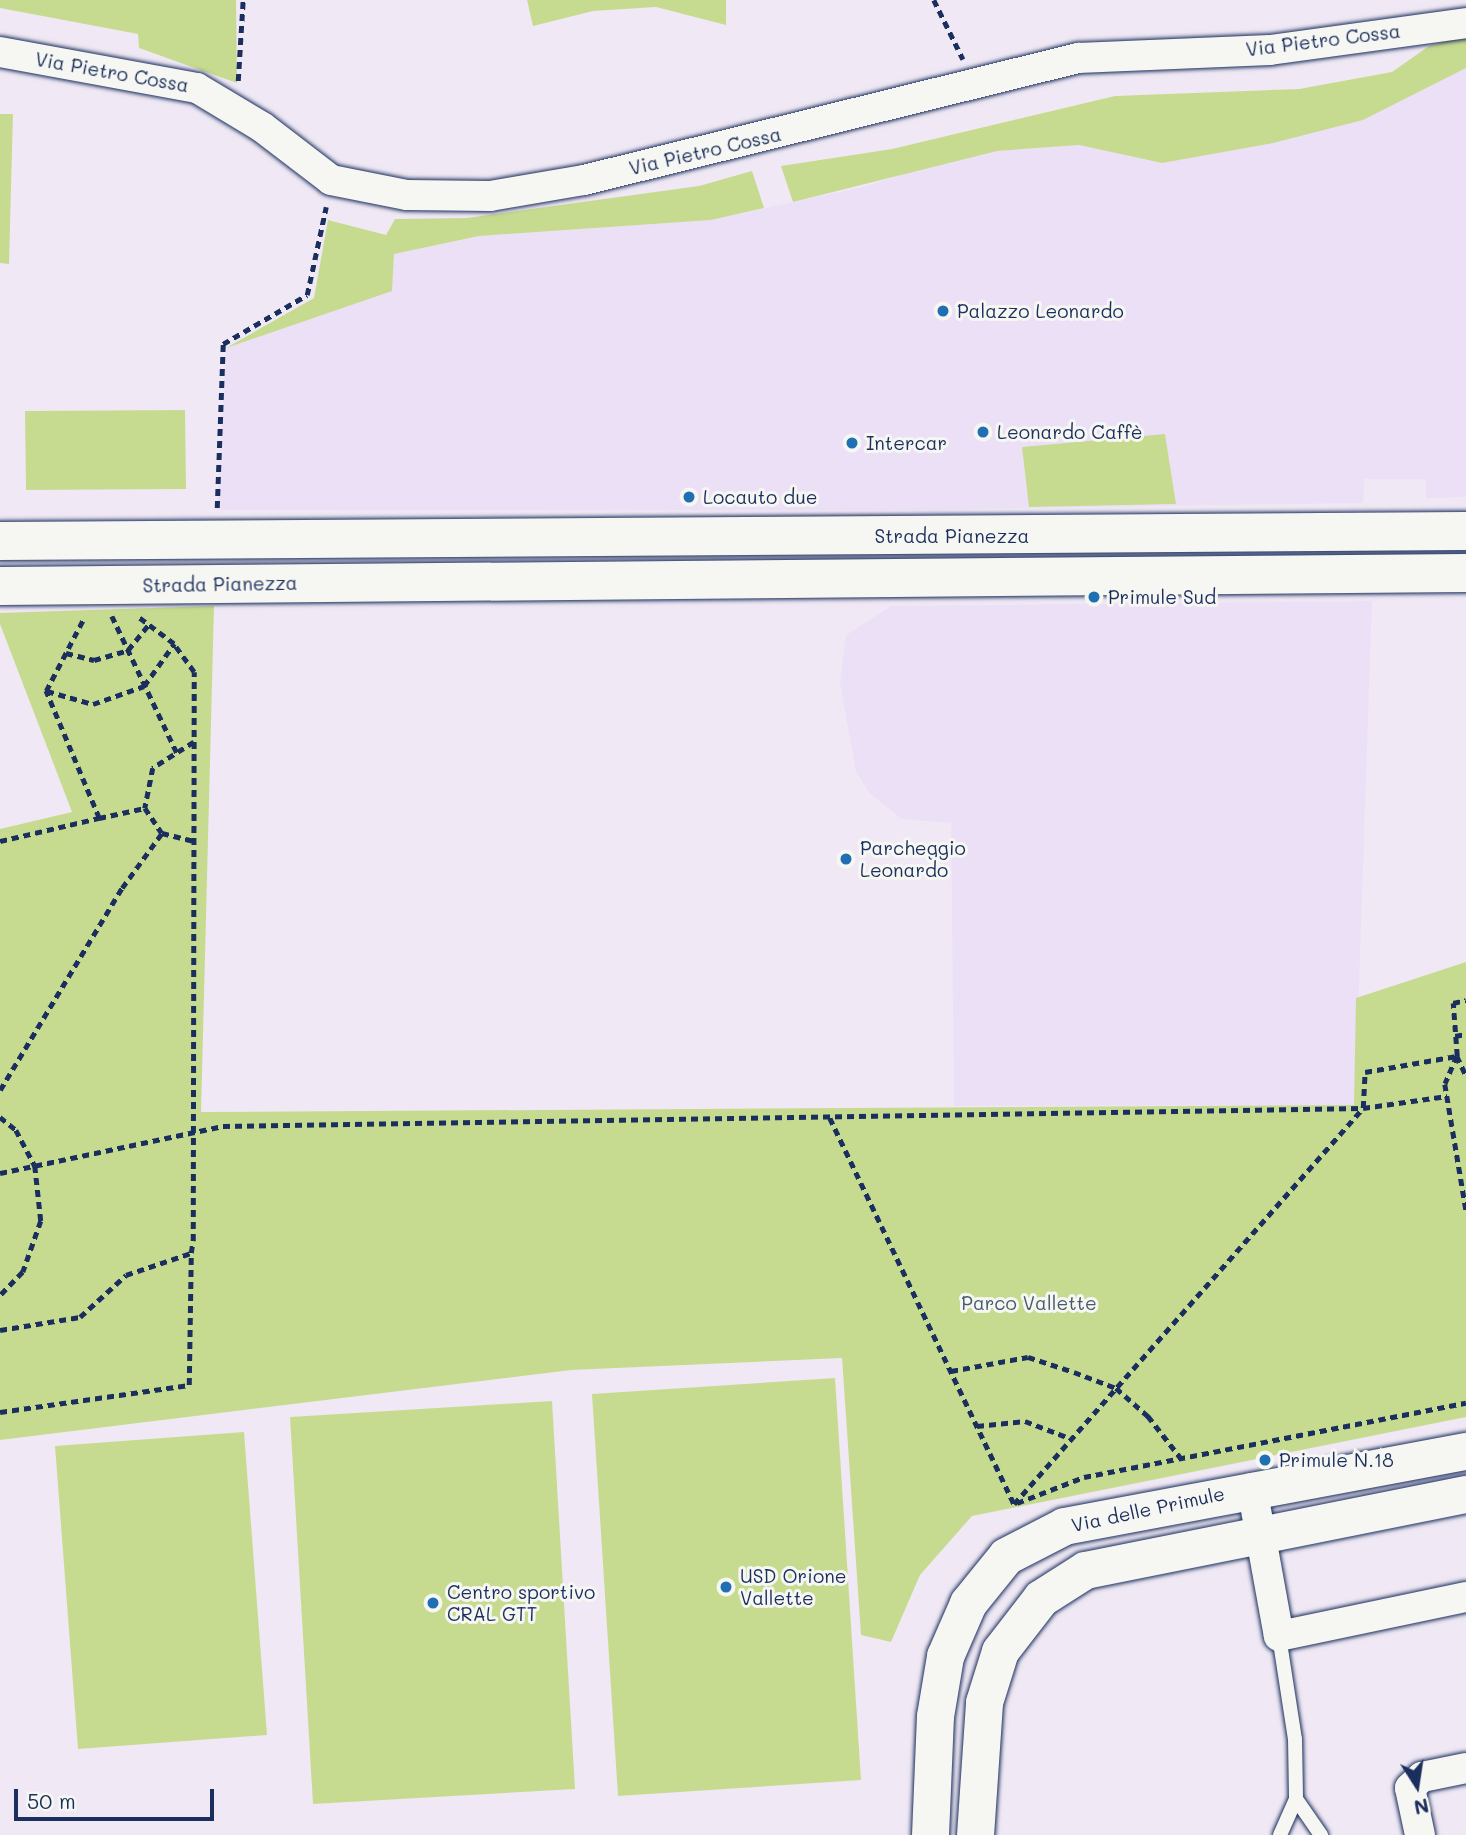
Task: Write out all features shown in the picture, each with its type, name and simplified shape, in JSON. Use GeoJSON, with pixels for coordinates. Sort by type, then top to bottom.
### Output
{"type":"FeatureCollection","features":[{"type":"Feature","properties":{"kind":"main road","name":"Strada Pianezza"},"geometry":{"type":"LineString","coordinates":[[0,541],[1466,531]]}},
{"type":"Feature","properties":{"kind":"main road","name":"Strada Pianezza"},"geometry":{"type":"LineString","coordinates":[[0,586],[1466,573]]}},
{"type":"Feature","properties":{"kind":"street","name":"Via Pietro Cossa"},"geometry":{"type":"LineString","coordinates":[[1436,25],[1466,4]]}},
{"type":"Feature","properties":{"kind":"street","name":"Via Pietro Cossa"},"geometry":{"type":"LineString","coordinates":[[0,52],[197,88],[236,109],[331,180],[407,195],[490,196],[611,173],[1078,58],[1270,51],[1436,25],[1466,23]]}},
{"type":"Feature","properties":{"kind":"street"},"geometry":{"type":"LineString","coordinates":[[438,539],[441,582]]}},
{"type":"Feature","properties":{"kind":"street","name":"Via delle Primule"},"geometry":{"type":"LineString","coordinates":[[930,1835],[935,1716],[945,1656],[968,1603],[1006,1556],[1064,1526],[1252,1488],[1466,1451]]}},
{"type":"Feature","properties":{"kind":"street"},"geometry":{"type":"LineString","coordinates":[[1252,1488],[1279,1636],[1466,1597]]}},
{"type":"Feature","properties":{"kind":"street"},"geometry":{"type":"LineString","coordinates":[[975,1835],[984,1702],[1000,1651],[1041,1598],[1085,1570],[1466,1494]]}},
{"type":"Feature","properties":{"kind":"street"},"geometry":{"type":"LineString","coordinates":[[1420,1835],[1410,1788],[1422,1777],[1466,1768]]}},
{"type":"Feature","properties":{"kind":"lane"},"geometry":{"type":"LineString","coordinates":[[1279,1636],[1295,1741],[1296,1799],[1280,1835]]}},
{"type":"Feature","properties":{"kind":"lane"},"geometry":{"type":"LineString","coordinates":[[1296,1799],[1321,1835]]}},
{"type":"Feature","properties":{"kind":"path"},"geometry":{"type":"LineString","coordinates":[[236,109],[243,0]]}},
{"type":"Feature","properties":{"kind":"path"},"geometry":{"type":"LineString","coordinates":[[934,0],[975,84]]}},
{"type":"Feature","properties":{"kind":"path"},"geometry":{"type":"LineString","coordinates":[[216,540],[223,344],[307,295],[331,180]]}},
{"type":"Feature","properties":{"kind":"path"},"geometry":{"type":"LineString","coordinates":[[108,608],[178,755]]}},
{"type":"Feature","properties":{"kind":"path"},"geometry":{"type":"LineString","coordinates":[[0,1412],[189,1385],[196,1130],[194,672],[174,644],[127,608]]}},
{"type":"Feature","properties":{"kind":"path"},"geometry":{"type":"LineString","coordinates":[[46,691],[88,609]]}},
{"type":"Feature","properties":{"kind":"path"},"geometry":{"type":"LineString","coordinates":[[66,653],[94,660],[128,650],[149,624]]}},
{"type":"Feature","properties":{"kind":"path"},"geometry":{"type":"LineString","coordinates":[[46,691],[93,704],[144,686],[174,644]]}},
{"type":"Feature","properties":{"kind":"path"},"geometry":{"type":"LineString","coordinates":[[46,691],[99,818]]}},
{"type":"Feature","properties":{"kind":"path"},"geometry":{"type":"LineString","coordinates":[[194,742],[178,755],[153,768],[145,808],[162,833],[195,841]]}},
{"type":"Feature","properties":{"kind":"path"},"geometry":{"type":"LineString","coordinates":[[0,841],[145,808]]}},
{"type":"Feature","properties":{"kind":"path"},"geometry":{"type":"LineString","coordinates":[[0,1090],[122,888],[162,833]]}},
{"type":"Feature","properties":{"kind":"path"},"geometry":{"type":"LineString","coordinates":[[1466,1000],[1453,1003],[1457,1056],[1466,1075]]}},
{"type":"Feature","properties":{"kind":"path"},"geometry":{"type":"LineString","coordinates":[[1455,1036],[1466,1034]]}},
{"type":"Feature","properties":{"kind":"path"},"geometry":{"type":"LineString","coordinates":[[1457,1056],[1445,1084],[1466,1210]]}},
{"type":"Feature","properties":{"kind":"path"},"geometry":{"type":"LineString","coordinates":[[1014,1504],[1363,1108],[1365,1072],[1457,1056]]}},
{"type":"Feature","properties":{"kind":"path"},"geometry":{"type":"LineString","coordinates":[[0,1173],[196,1130],[1363,1108],[1447,1096]]}},
{"type":"Feature","properties":{"kind":"path"},"geometry":{"type":"LineString","coordinates":[[0,1117],[16,1130],[35,1166],[41,1221],[23,1272],[0,1296]]}},
{"type":"Feature","properties":{"kind":"path"},"geometry":{"type":"LineString","coordinates":[[830,1118],[1014,1504]]}},
{"type":"Feature","properties":{"kind":"path"},"geometry":{"type":"LineString","coordinates":[[0,1330],[79,1317],[126,1275],[191,1253]]}},
{"type":"Feature","properties":{"kind":"path"},"geometry":{"type":"LineString","coordinates":[[951,1371],[1028,1357],[1116,1388],[1148,1416],[1180,1457]]}},
{"type":"Feature","properties":{"kind":"path"},"geometry":{"type":"LineString","coordinates":[[1014,1504],[1084,1477],[1466,1403]]}},
{"type":"Feature","properties":{"kind":"path"},"geometry":{"type":"LineString","coordinates":[[977,1426],[1025,1421],[1072,1438]]}},
{"type":"Feature","properties":{"kind":"shaded area"},"geometry":{"type":"Polygon","coordinates":[[[1466,67],[1466,497],[1426,498],[1426,479],[1364,479],[1363,503],[877,510],[217,510],[226,348],[391,291],[394,254],[479,236],[711,220],[867,186],[938,163],[997,151],[1079,145],[1162,163],[1363,120],[1466,67]]]}},
{"type":"Feature","properties":{"kind":"shaded area"},"geometry":{"type":"Polygon","coordinates":[[[1372,601],[1355,1105],[954,1106],[951,823],[902,819],[870,794],[856,772],[840,683],[846,635],[891,606],[1372,601]]]}},
{"type":"Feature","properties":{"kind":"green space"},"geometry":{"type":"Polygon","coordinates":[[[0,0],[236,0],[237,83],[139,48],[138,34],[0,8],[0,0]]]}},
{"type":"Feature","properties":{"kind":"green space"},"geometry":{"type":"Polygon","coordinates":[[[527,0],[726,0],[726,25],[656,7],[593,11],[533,26],[527,0]]]}},
{"type":"Feature","properties":{"kind":"green space"},"geometry":{"type":"Polygon","coordinates":[[[1466,36],[1466,68],[1363,120],[1273,143],[1162,163],[1079,145],[997,151],[793,202],[781,166],[892,149],[1115,96],[1299,89],[1392,72],[1429,46],[1466,36]]]}},
{"type":"Feature","properties":{"kind":"green space"},"geometry":{"type":"Polygon","coordinates":[[[0,114],[13,114],[9,264],[0,263],[0,114]]]}},
{"type":"Feature","properties":{"kind":"green space"},"geometry":{"type":"Polygon","coordinates":[[[752,171],[764,208],[711,220],[479,236],[394,254],[392,291],[226,348],[314,298],[328,220],[386,235],[395,219],[467,218],[699,186],[752,171]]]}},
{"type":"Feature","properties":{"kind":"green space"},"geometry":{"type":"Polygon","coordinates":[[[185,410],[186,489],[26,490],[25,411],[185,410]]]}},
{"type":"Feature","properties":{"kind":"green space"},"geometry":{"type":"Polygon","coordinates":[[[1165,434],[1176,504],[1029,507],[1022,447],[1165,434]]]}},
{"type":"Feature","properties":{"kind":"green space","name":"Parco Vallette"},"geometry":{"type":"Polygon","coordinates":[[[214,606],[201,1112],[1354,1105],[1356,998],[1466,962],[1466,1417],[972,1516],[920,1575],[891,1642],[861,1635],[842,1358],[571,1370],[0,1440],[0,829],[72,812],[0,624],[0,613],[214,606]]]}},
{"type":"Feature","properties":{"kind":"green space","name":"USD Orione Vallette"},"geometry":{"type":"Polygon","coordinates":[[[835,1378],[861,1780],[618,1796],[592,1394],[835,1378]]]}},
{"type":"Feature","properties":{"kind":"green space","name":"Centro sportivo CRAL GTT"},"geometry":{"type":"Polygon","coordinates":[[[552,1401],[575,1789],[313,1804],[290,1417],[552,1401]]]}},
{"type":"Feature","properties":{"kind":"green space"},"geometry":{"type":"Polygon","coordinates":[[[244,1432],[267,1735],[78,1749],[55,1446],[244,1432]]]}},
{"type":"Feature","properties":{"kind":"place","name":"Palazzo Leonardo"},"geometry":{"type":"Point","coordinates":[943,311]}},
{"type":"Feature","properties":{"kind":"place","name":"Leonardo Caffè"},"geometry":{"type":"Point","coordinates":[983,432]}},
{"type":"Feature","properties":{"kind":"place","name":"Intercar"},"geometry":{"type":"Point","coordinates":[852,443]}},
{"type":"Feature","properties":{"kind":"place","name":"Locauto due"},"geometry":{"type":"Point","coordinates":[689,497]}},
{"type":"Feature","properties":{"kind":"place","name":"Primule Sud"},"geometry":{"type":"Point","coordinates":[1094,597]}},
{"type":"Feature","properties":{"kind":"place","name":"Parcheggio Leonardo"},"geometry":{"type":"Point","coordinates":[846,859]}},
{"type":"Feature","properties":{"kind":"place","name":"Primule N.18"},"geometry":{"type":"Point","coordinates":[1265,1460]}},
{"type":"Feature","properties":{"kind":"place","name":"USD Orione Vallette"},"geometry":{"type":"Point","coordinates":[726,1587]}},
{"type":"Feature","properties":{"kind":"place","name":"Centro sportivo CRAL GTT"},"geometry":{"type":"Point","coordinates":[433,1603]}}]}
